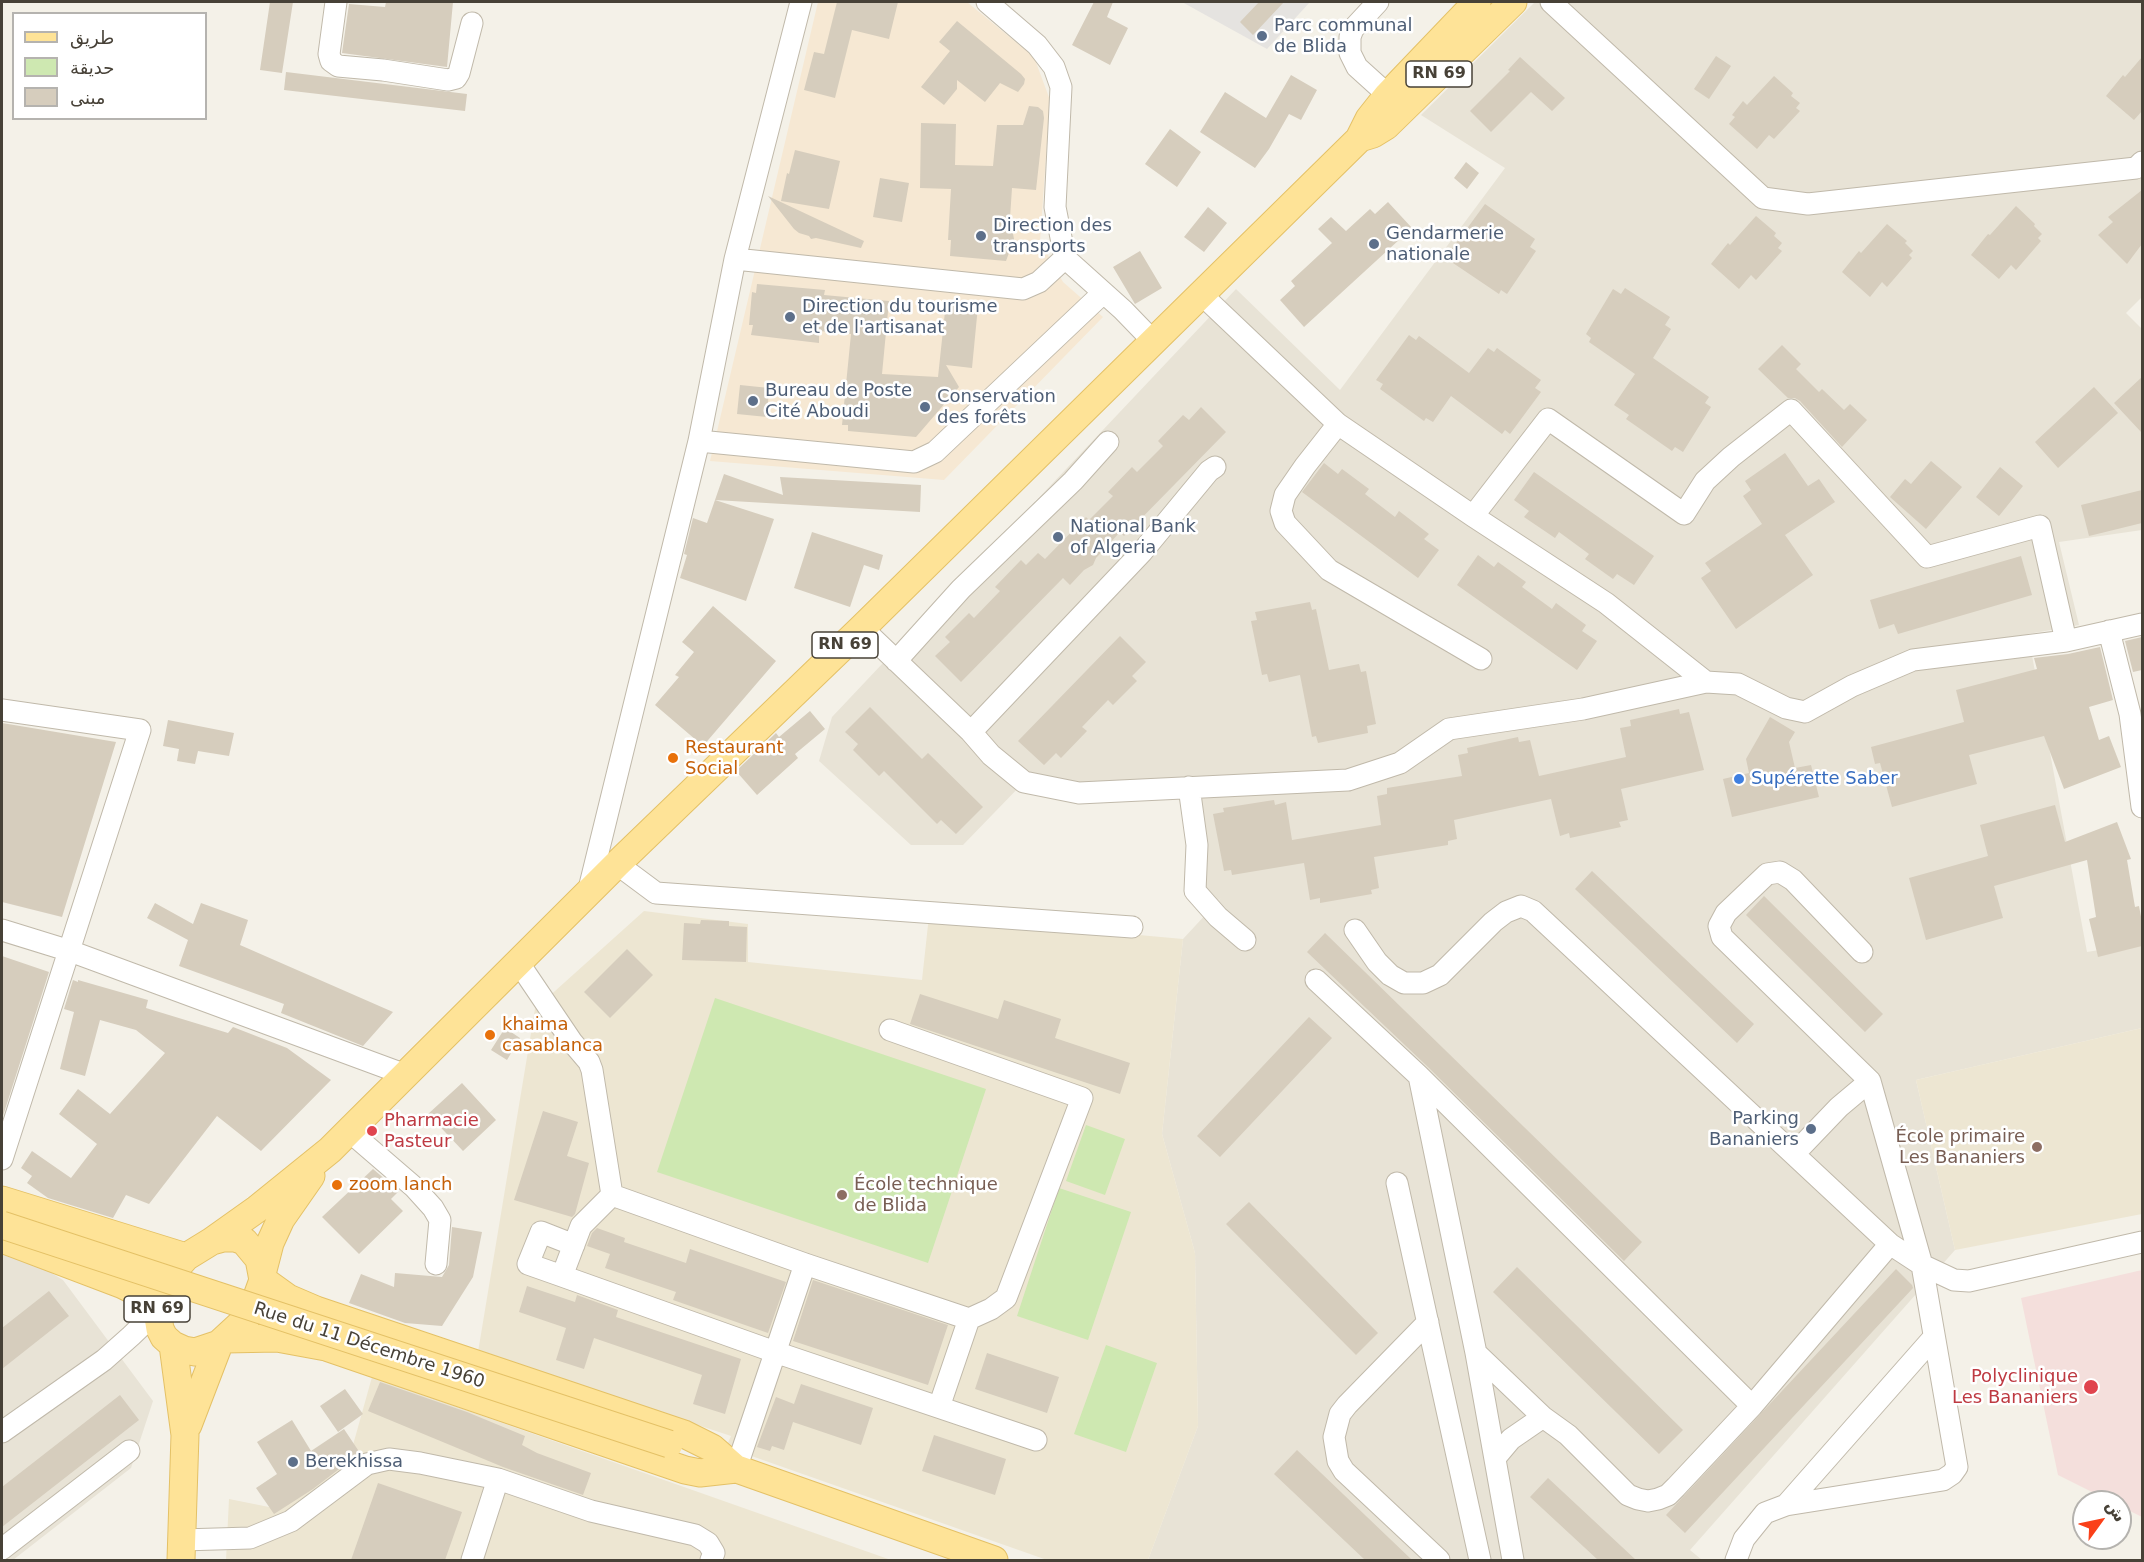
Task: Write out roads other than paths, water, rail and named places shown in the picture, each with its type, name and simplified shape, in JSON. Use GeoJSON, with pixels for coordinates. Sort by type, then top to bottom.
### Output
{"type":"FeatureCollection","features":[{"type":"Feature","properties":{"kind":"main road","name":"RN 69"},"geometry":{"type":"LineString","coordinates":[[330,1150],[617,864],[862,628],[1153,341],[1203,295],[1359,139],[1369,119],[1388,95],[1477,2]]}},
{"type":"Feature","properties":{"kind":"main road","name":"RN 69"},"geometry":{"type":"LineString","coordinates":[[1359,139],[1386,126],[1513,2]]}},
{"type":"Feature","properties":{"kind":"main road"},"geometry":{"type":"LineString","coordinates":[[212,1240],[257,1209],[330,1150]]}},
{"type":"Feature","properties":{"kind":"main road"},"geometry":{"type":"LineString","coordinates":[[185,1435],[200,1389],[223,1341],[245,1320],[255,1302],[270,1243],[281,1220],[330,1150]]}},
{"type":"Feature","properties":{"kind":"main road"},"geometry":{"type":"LineString","coordinates":[[2,1200],[186,1257]]}},
{"type":"Feature","properties":{"kind":"main road","name":"Rue du 11 Décembre 1960"},"geometry":{"type":"LineString","coordinates":[[2,1225],[669,1444],[994,1560]]}},
{"type":"Feature","properties":{"kind":"main road"},"geometry":{"type":"LineString","coordinates":[[212,1240],[229,1238],[244,1241],[259,1259],[263,1275]]}},
{"type":"Feature","properties":{"kind":"main road"},"geometry":{"type":"LineString","coordinates":[[2,1239],[112,1280],[158,1307]]}},
{"type":"Feature","properties":{"kind":"main road","name":"RN 69"},"geometry":{"type":"LineString","coordinates":[[212,1240],[186,1257],[171,1274],[158,1307],[160,1329],[169,1341],[184,1350],[195,1352],[223,1341]]}},
{"type":"Feature","properties":{"kind":"main road","name":"Rue du 11 Décembre 1960"},"geometry":{"type":"LineString","coordinates":[[263,1275],[302,1305],[692,1437],[712,1448],[736,1469]]}},
{"type":"Feature","properties":{"kind":"main road","name":"Rue du 11 Décembre 1960"},"geometry":{"type":"LineString","coordinates":[[223,1341],[277,1338],[326,1347],[685,1470],[700,1473],[736,1469]]}},
{"type":"Feature","properties":{"kind":"main road"},"geometry":{"type":"LineString","coordinates":[[169,1341],[185,1435],[182,1550]]}},
{"type":"Feature","properties":{"kind":"street"},"geometry":{"type":"LineString","coordinates":[[336,2],[329,54],[331,61],[338,66],[448,80],[456,78],[472,23]]}},
{"type":"Feature","properties":{"kind":"street"},"geometry":{"type":"LineString","coordinates":[[588,893],[699,441],[735,260],[801,2]]}},
{"type":"Feature","properties":{"kind":"street"},"geometry":{"type":"LineString","coordinates":[[987,2],[1037,45],[1054,67],[1061,87],[1055,207],[1065,258],[1153,341]]}},
{"type":"Feature","properties":{"kind":"street"},"geometry":{"type":"LineString","coordinates":[[1378,2],[1353,29],[1350,37],[1350,53],[1357,67],[1388,95]]}},
{"type":"Feature","properties":{"kind":"street"},"geometry":{"type":"LineString","coordinates":[[1551,2],[1763,198],[1808,204],[2136,168],[2142,162]]}},
{"type":"Feature","properties":{"kind":"street"},"geometry":{"type":"LineString","coordinates":[[735,260],[1023,289],[1039,282],[1065,258]]}},
{"type":"Feature","properties":{"kind":"street"},"geometry":{"type":"LineString","coordinates":[[699,441],[914,462],[935,452],[1103,293]]}},
{"type":"Feature","properties":{"kind":"street"},"geometry":{"type":"LineString","coordinates":[[1203,295],[1338,424],[1606,603],[1706,682]]}},
{"type":"Feature","properties":{"kind":"street"},"geometry":{"type":"LineString","coordinates":[[1473,516],[1548,418],[1684,514],[1705,481],[1731,457],[1791,410],[1927,557],[2040,526],[2066,641]]}},
{"type":"Feature","properties":{"kind":"street"},"geometry":{"type":"LineString","coordinates":[[1338,424],[1285,495],[1281,511],[1285,523],[1329,570],[1481,659]]}},
{"type":"Feature","properties":{"kind":"street"},"geometry":{"type":"LineString","coordinates":[[896,661],[961,589],[1065,488],[1108,442]]}},
{"type":"Feature","properties":{"kind":"street"},"geometry":{"type":"LineString","coordinates":[[971,732],[1142,552],[1209,471],[1215,467]]}},
{"type":"Feature","properties":{"kind":"street"},"geometry":{"type":"LineString","coordinates":[[862,628],[971,732],[991,755],[1024,782],[1079,793],[1348,780],[1400,763],[1449,729],[1583,709],[1706,682],[1738,684],[1786,708],[1805,712],[1852,686],[1913,660],[2066,641],[2142,624]]}},
{"type":"Feature","properties":{"kind":"street"},"geometry":{"type":"LineString","coordinates":[[2109,631],[2136,713],[2142,807]]}},
{"type":"Feature","properties":{"kind":"street"},"geometry":{"type":"LineString","coordinates":[[2,710],[140,730],[2,1159]]}},
{"type":"Feature","properties":{"kind":"street"},"geometry":{"type":"LineString","coordinates":[[1189,788],[1197,845],[1195,891],[1245,940]]}},
{"type":"Feature","properties":{"kind":"street"},"geometry":{"type":"LineString","coordinates":[[617,864],[656,893],[1131,927]]}},
{"type":"Feature","properties":{"kind":"street"},"geometry":{"type":"LineString","coordinates":[[1736,1560],[1744,1539],[1765,1513],[1786,1506],[1943,1480],[1953,1474],[1957,1467],[1922,1264],[1870,1081],[1722,937],[1719,926],[1726,914],[1767,874],[1780,872],[1792,880],[1862,952]]}},
{"type":"Feature","properties":{"kind":"street"},"geometry":{"type":"LineString","coordinates":[[1355,930],[1377,962],[1390,975],[1404,983],[1423,983],[1440,975],[1506,912],[1521,906],[1533,911],[1890,1244],[1954,1280],[1969,1281],[2142,1242]]}},
{"type":"Feature","properties":{"kind":"street"},"geometry":{"type":"LineString","coordinates":[[2,930],[70,951],[406,1075]]}},
{"type":"Feature","properties":{"kind":"street"},"geometry":{"type":"LineString","coordinates":[[518,963],[572,1042],[589,1062],[612,1195]]}},
{"type":"Feature","properties":{"kind":"street"},"geometry":{"type":"LineString","coordinates":[[1316,980],[1419,1076],[1752,1406]]}},
{"type":"Feature","properties":{"kind":"street"},"geometry":{"type":"LineString","coordinates":[[612,1195],[805,1264],[969,1319],[992,1309],[1006,1298],[1082,1098],[890,1030]]}},
{"type":"Feature","properties":{"kind":"street"},"geometry":{"type":"LineString","coordinates":[[1419,1076],[1476,1353],[1513,1560]]}},
{"type":"Feature","properties":{"kind":"street"},"geometry":{"type":"LineString","coordinates":[[1794,1154],[1839,1107],[1870,1081]]}},
{"type":"Feature","properties":{"kind":"street"},"geometry":{"type":"LineString","coordinates":[[349,1131],[414,1187],[434,1208],[440,1220],[436,1264]]}},
{"type":"Feature","properties":{"kind":"street"},"geometry":{"type":"LineString","coordinates":[[1397,1183],[1480,1560]]}},
{"type":"Feature","properties":{"kind":"street"},"geometry":{"type":"LineString","coordinates":[[562,1276],[581,1226],[612,1195]]}},
{"type":"Feature","properties":{"kind":"street"},"geometry":{"type":"LineString","coordinates":[[574,1245],[541,1232],[528,1264],[775,1352],[1036,1440]]}},
{"type":"Feature","properties":{"kind":"street"},"geometry":{"type":"LineString","coordinates":[[1476,1353],[1543,1417],[1568,1435],[1628,1495],[1648,1501],[1658,1499],[1668,1495],[1752,1406],[1890,1244]]}},
{"type":"Feature","properties":{"kind":"street"},"geometry":{"type":"LineString","coordinates":[[736,1469],[805,1264]]}},
{"type":"Feature","properties":{"kind":"street"},"geometry":{"type":"LineString","coordinates":[[2,1432],[104,1359],[131,1336],[158,1307]]}},
{"type":"Feature","properties":{"kind":"street"},"geometry":{"type":"LineString","coordinates":[[939,1407],[969,1319]]}},
{"type":"Feature","properties":{"kind":"street"},"geometry":{"type":"LineString","coordinates":[[1428,1322],[1347,1405],[1340,1414],[1334,1437],[1338,1461],[1344,1471],[1439,1560]]}},
{"type":"Feature","properties":{"kind":"street"},"geometry":{"type":"LineString","coordinates":[[1786,1506],[1934,1337]]}},
{"type":"Feature","properties":{"kind":"street"},"geometry":{"type":"LineString","coordinates":[[104,1359],[169,1341]]}},
{"type":"Feature","properties":{"kind":"street"},"geometry":{"type":"LineString","coordinates":[[1495,1458],[1511,1439],[1531,1423],[1543,1417]]}},
{"type":"Feature","properties":{"kind":"street"},"geometry":{"type":"LineString","coordinates":[[2,1549],[129,1450]]}},
{"type":"Feature","properties":{"kind":"street"},"geometry":{"type":"LineString","coordinates":[[182,1550],[250,1539],[291,1521],[367,1464],[389,1459],[420,1462],[498,1479],[591,1511],[696,1535],[708,1543],[714,1552],[711,1560]]}},
{"type":"Feature","properties":{"kind":"street"},"geometry":{"type":"LineString","coordinates":[[472,1560],[498,1479]]}},
{"type":"Feature","properties":{"kind":"place","name":"Parc communal de Blida"},"geometry":{"type":"Point","coordinates":[1262,36]}},
{"type":"Feature","properties":{"kind":"place","name":"Direction des transports"},"geometry":{"type":"Point","coordinates":[981,236]}},
{"type":"Feature","properties":{"kind":"place","name":"Gendarmerie nationale"},"geometry":{"type":"Point","coordinates":[1374,244]}},
{"type":"Feature","properties":{"kind":"place","name":"Direction du tourisme et de l'artisanat"},"geometry":{"type":"Point","coordinates":[790,317]}},
{"type":"Feature","properties":{"kind":"place","name":"Bureau de Poste Cité Aboudi"},"geometry":{"type":"Point","coordinates":[753,401]}},
{"type":"Feature","properties":{"kind":"place","name":"Conservation des forêts"},"geometry":{"type":"Point","coordinates":[925,407]}},
{"type":"Feature","properties":{"kind":"place","name":"National Bank of Algeria"},"geometry":{"type":"Point","coordinates":[1058,537]}},
{"type":"Feature","properties":{"kind":"place","name":"Restaurant Social"},"geometry":{"type":"Point","coordinates":[673,758]}},
{"type":"Feature","properties":{"kind":"place","name":"Supérette Saber"},"geometry":{"type":"Point","coordinates":[1739,779]}},
{"type":"Feature","properties":{"kind":"place","name":"khaima casablanca"},"geometry":{"type":"Point","coordinates":[490,1035]}},
{"type":"Feature","properties":{"kind":"place","name":"Parking Bananiers"},"geometry":{"type":"Point","coordinates":[1811,1129]}},
{"type":"Feature","properties":{"kind":"place","name":"Pharmacie Pasteur"},"geometry":{"type":"Point","coordinates":[372,1131]}},
{"type":"Feature","properties":{"kind":"place","name":"École primaire Les Bananiers"},"geometry":{"type":"Point","coordinates":[2037,1147]}},
{"type":"Feature","properties":{"kind":"place","name":"zoom lanch"},"geometry":{"type":"Point","coordinates":[337,1185]}},
{"type":"Feature","properties":{"kind":"place","name":"École technique de Blida"},"geometry":{"type":"Point","coordinates":[842,1195]}},
{"type":"Feature","properties":{"kind":"place","name":"Polyclinique Les Bananiers"},"geometry":{"type":"Point","coordinates":[2091,1387]}},
{"type":"Feature","properties":{"kind":"place","name":"Berekhissa"},"geometry":{"type":"Point","coordinates":[293,1462]}}]}
